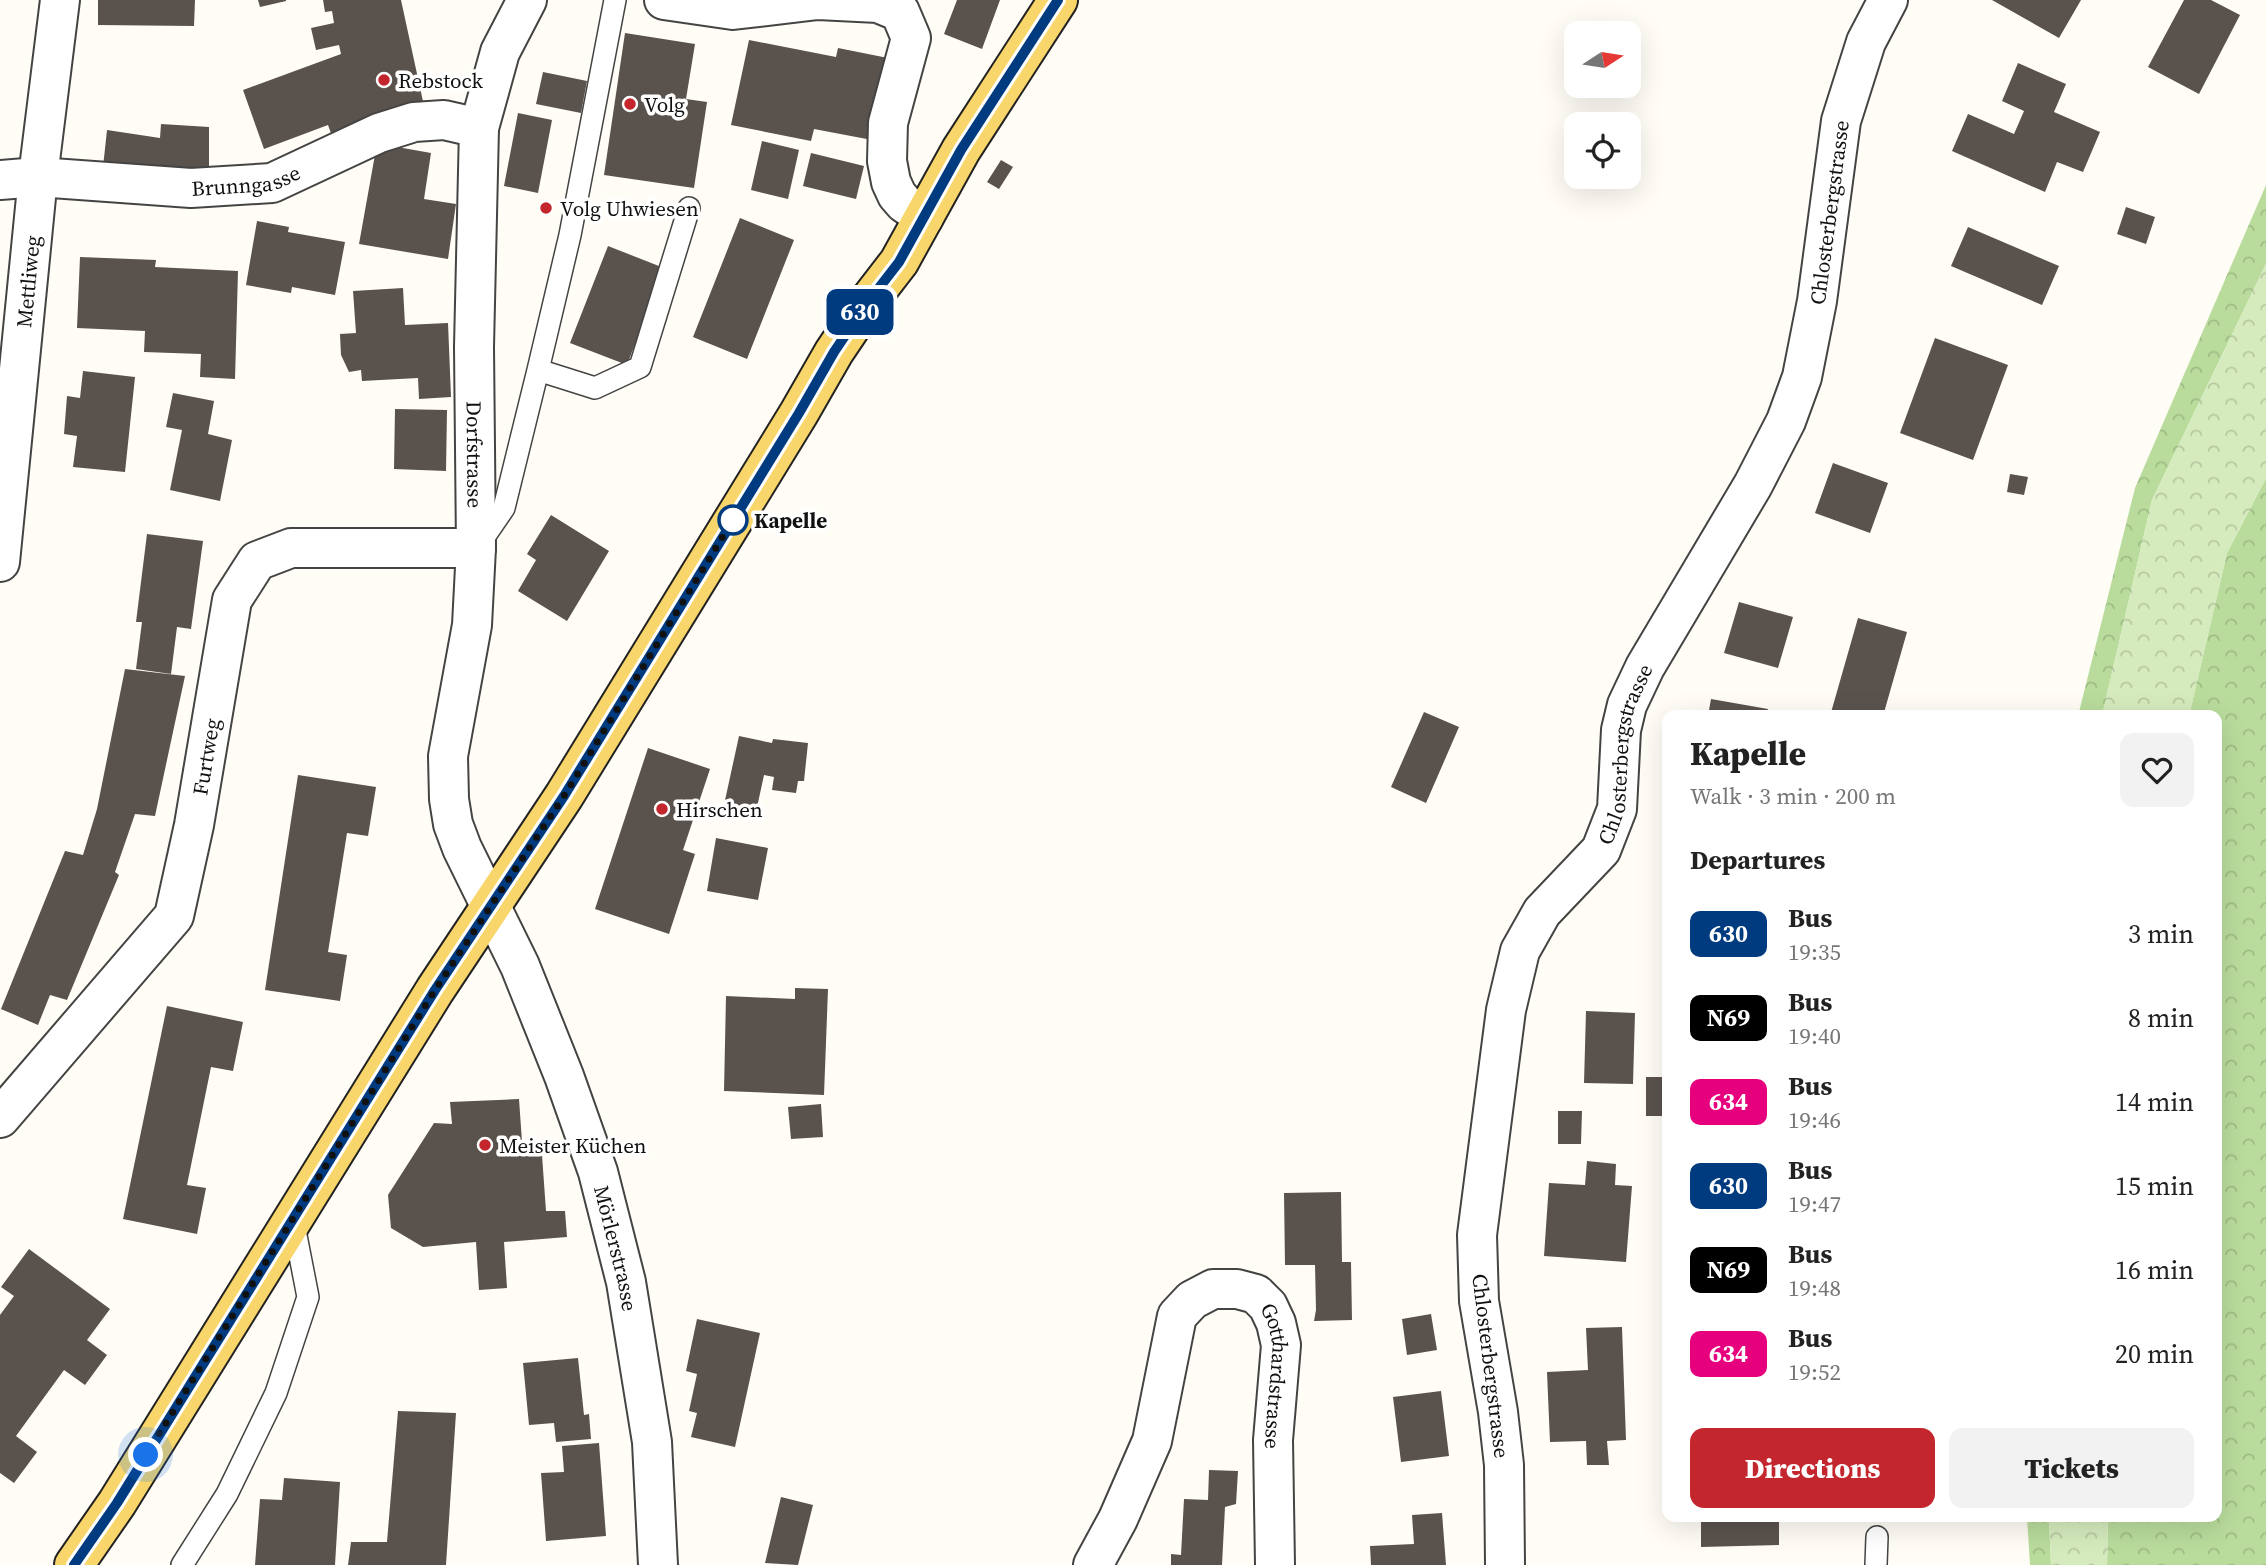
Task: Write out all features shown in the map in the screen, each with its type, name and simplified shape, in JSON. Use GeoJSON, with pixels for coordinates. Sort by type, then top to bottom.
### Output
{"type":"FeatureCollection","features":[{"type":"Feature","properties":{"kind":"main road"},"geometry":{"type":"LineString","coordinates":[[74,1565],[117,1503],[435,990],[492,908],[637,678],[834,352],[899,262],[961,150],[1058,0]]}},
{"type":"Feature","properties":{"kind":"street","name":"Mettliweg"},"geometry":{"type":"LineString","coordinates":[[0,562],[38,177],[60,0]]}},
{"type":"Feature","properties":{"kind":"street","name":"Dorfstrasse"},"geometry":{"type":"LineString","coordinates":[[492,908],[453,824],[449,799],[448,755],[472,625],[476,548],[474,347],[479,128],[500,52],[527,0]]}},
{"type":"Feature","properties":{"kind":"street"},"geometry":{"type":"LineString","coordinates":[[664,0],[733,10],[818,0],[878,3],[900,12],[911,38],[888,123],[887,161],[891,183],[897,195],[924,217]]}},
{"type":"Feature","properties":{"kind":"street","name":"Chlosterbergstrasse"},"geometry":{"type":"LineString","coordinates":[[1505,1565],[1504,1465],[1479,1301],[1477,1235],[1506,1010],[1520,951],[1542,912],[1601,850],[1618,809],[1621,730],[1628,705],[1645,667],[1753,485],[1786,421],[1802,377],[1817,301],[1841,121],[1866,42],[1888,0]]}},
{"type":"Feature","properties":{"kind":"street","name":"Brunngasse"},"geometry":{"type":"LineString","coordinates":[[0,180],[38,177],[191,188],[272,183],[379,133],[414,122],[444,120],[479,128]]}},
{"type":"Feature","properties":{"kind":"street","name":"Furtweg"},"geometry":{"type":"LineString","coordinates":[[0,1118],[174,916],[194,825],[232,600],[257,561],[291,548],[476,548]]}},
{"type":"Feature","properties":{"kind":"street","name":"Mörlerstrasse"},"geometry":{"type":"LineString","coordinates":[[492,908],[520,966],[564,1076],[597,1172],[626,1282],[652,1442],[658,1565]]}},
{"type":"Feature","properties":{"kind":"street","name":"Gotthardstrasse"},"geometry":{"type":"LineString","coordinates":[[1093,1565],[1118,1519],[1152,1441],[1177,1316],[1192,1300],[1213,1289],[1237,1289],[1256,1294],[1268,1306],[1276,1323],[1281,1345],[1273,1440],[1275,1565]]}},
{"type":"Feature","properties":{"kind":"lane"},"geometry":{"type":"LineString","coordinates":[[476,548],[504,508],[570,235],[615,0]]}},
{"type":"Feature","properties":{"kind":"lane"},"geometry":{"type":"LineString","coordinates":[[538,370],[594,388],[640,367],[689,208]]}},
{"type":"Feature","properties":{"kind":"lane"},"geometry":{"type":"LineString","coordinates":[[182,1565],[228,1494],[276,1393],[308,1297],[292,1219]]}},
{"type":"Feature","properties":{"kind":"lane"},"geometry":{"type":"LineString","coordinates":[[1876,1565],[1877,1537]]}},
{"type":"Feature","properties":{"kind":"green space"},"geometry":{"type":"Polygon","coordinates":[[[2266,185],[2266,264],[2152,500],[2103,710],[2080,710],[2135,488],[2266,185]]]}},
{"type":"Feature","properties":{"kind":"green space"},"geometry":{"type":"Polygon","coordinates":[[[2266,264],[2266,478],[2227,553],[2190,710],[2103,710],[2152,500],[2266,264]]]}},
{"type":"Feature","properties":{"kind":"green space"},"geometry":{"type":"Polygon","coordinates":[[[2266,478],[2266,1565],[2107,1565],[2108,1522],[2222,1522],[2222,710],[2190,710],[2227,553],[2266,478]]]}},
{"type":"Feature","properties":{"kind":"green space"},"geometry":{"type":"Polygon","coordinates":[[[2027,1522],[2049,1522],[2051,1565],[2030,1565],[2027,1522]]]}},
{"type":"Feature","properties":{"kind":"green space"},"geometry":{"type":"Polygon","coordinates":[[[2049,1522],[2108,1522],[2107,1565],[2051,1565],[2049,1522]]]}},
{"type":"Feature","properties":{"kind":"building"},"geometry":{"type":"Polygon","coordinates":[[[98,0],[195,0],[194,26],[98,25],[98,0]]]}},
{"type":"Feature","properties":{"kind":"building"},"geometry":{"type":"Polygon","coordinates":[[[258,0],[286,0],[286,1],[260,7],[258,0]]]}},
{"type":"Feature","properties":{"kind":"building"},"geometry":{"type":"Polygon","coordinates":[[[323,0],[401,0],[424,106],[334,142],[328,125],[264,149],[243,90],[341,54],[339,45],[316,50],[311,28],[334,23],[332,11],[325,12],[323,0]]]}},
{"type":"Feature","properties":{"kind":"building"},"geometry":{"type":"Polygon","coordinates":[[[957,0],[1000,0],[982,49],[944,34],[957,0]]]}},
{"type":"Feature","properties":{"kind":"building"},"geometry":{"type":"Polygon","coordinates":[[[1992,0],[2081,0],[2059,38],[1992,0]]]}},
{"type":"Feature","properties":{"kind":"building"},"geometry":{"type":"Polygon","coordinates":[[[2184,0],[2211,0],[2240,15],[2199,94],[2148,67],[2184,0]]]}},
{"type":"Feature","properties":{"kind":"building"},"geometry":{"type":"Polygon","coordinates":[[[625,33],[695,44],[686,99],[707,102],[694,188],[604,175],[625,33]]]}},
{"type":"Feature","properties":{"kind":"building"},"geometry":{"type":"Polygon","coordinates":[[[749,40],[836,57],[838,48],[888,58],[872,140],[814,129],[811,141],[731,125],[749,40]]]}},
{"type":"Feature","properties":{"kind":"building"},"geometry":{"type":"Polygon","coordinates":[[[2018,63],[2066,84],[2054,112],[2100,132],[2083,172],[2057,162],[2045,192],[1952,151],[1968,114],[2014,134],[2024,111],[2002,101],[2018,63]]]}},
{"type":"Feature","properties":{"kind":"building"},"geometry":{"type":"Polygon","coordinates":[[[543,72],[587,81],[581,113],[536,104],[543,72]]]}},
{"type":"Feature","properties":{"kind":"building"},"geometry":{"type":"Polygon","coordinates":[[[518,113],[552,120],[538,193],[504,186],[518,113]]]}},
{"type":"Feature","properties":{"kind":"building"},"geometry":{"type":"Polygon","coordinates":[[[161,124],[209,127],[209,178],[103,167],[107,130],[160,138],[161,124]]]}},
{"type":"Feature","properties":{"kind":"building"},"geometry":{"type":"Polygon","coordinates":[[[762,141],[799,150],[788,199],[751,190],[762,141]]]}},
{"type":"Feature","properties":{"kind":"building"},"geometry":{"type":"Polygon","coordinates":[[[386,145],[431,153],[424,199],[456,204],[448,259],[359,244],[376,149],[386,145]]]}},
{"type":"Feature","properties":{"kind":"building"},"geometry":{"type":"Polygon","coordinates":[[[811,153],[864,166],[856,199],[803,186],[811,153]]]}},
{"type":"Feature","properties":{"kind":"building"},"geometry":{"type":"Polygon","coordinates":[[[1001,160],[1013,167],[999,189],[987,182],[1001,160]]]}},
{"type":"Feature","properties":{"kind":"building"},"geometry":{"type":"Polygon","coordinates":[[[2126,207],[2155,217],[2146,244],[2117,234],[2126,207]]]}},
{"type":"Feature","properties":{"kind":"building"},"geometry":{"type":"Polygon","coordinates":[[[740,218],[794,240],[747,359],[693,337],[740,218]]]}},
{"type":"Feature","properties":{"kind":"building"},"geometry":{"type":"Polygon","coordinates":[[[257,221],[289,227],[288,232],[345,242],[335,295],[292,287],[291,293],[246,285],[257,221]]]}},
{"type":"Feature","properties":{"kind":"building"},"geometry":{"type":"Polygon","coordinates":[[[1968,227],[2059,266],[2042,305],[1951,266],[1968,227]]]}},
{"type":"Feature","properties":{"kind":"building"},"geometry":{"type":"Polygon","coordinates":[[[608,246],[664,268],[627,365],[570,343],[608,246]]]}},
{"type":"Feature","properties":{"kind":"building"},"geometry":{"type":"Polygon","coordinates":[[[80,257],[156,260],[155,267],[238,271],[235,379],[200,377],[201,354],[144,352],[145,331],[77,328],[80,257]]]}},
{"type":"Feature","properties":{"kind":"building"},"geometry":{"type":"Polygon","coordinates":[[[403,288],[405,325],[448,323],[451,397],[419,399],[418,378],[362,381],[361,370],[349,372],[341,355],[340,334],[356,333],[353,291],[403,288]]]}},
{"type":"Feature","properties":{"kind":"building"},"geometry":{"type":"Polygon","coordinates":[[[1935,338],[2008,365],[1973,460],[1900,433],[1935,338]]]}},
{"type":"Feature","properties":{"kind":"building"},"geometry":{"type":"Polygon","coordinates":[[[83,371],[135,377],[125,472],[73,467],[77,436],[64,434],[67,396],[80,398],[83,371]]]}},
{"type":"Feature","properties":{"kind":"building"},"geometry":{"type":"Polygon","coordinates":[[[173,393],[214,401],[208,434],[232,440],[220,501],[170,490],[182,430],[166,427],[173,393]]]}},
{"type":"Feature","properties":{"kind":"building"},"geometry":{"type":"Polygon","coordinates":[[[395,409],[447,410],[446,471],[394,469],[395,409]]]}},
{"type":"Feature","properties":{"kind":"building"},"geometry":{"type":"Polygon","coordinates":[[[1833,463],[1888,483],[1870,533],[1815,513],[1833,463]]]}},
{"type":"Feature","properties":{"kind":"building"},"geometry":{"type":"Polygon","coordinates":[[[2010,474],[2028,477],[2024,495],[2007,492],[2010,474]]]}},
{"type":"Feature","properties":{"kind":"building"},"geometry":{"type":"Polygon","coordinates":[[[551,515],[609,551],[567,621],[518,591],[536,560],[527,554],[551,515]]]}},
{"type":"Feature","properties":{"kind":"building"},"geometry":{"type":"Polygon","coordinates":[[[147,534],[203,541],[191,629],[177,627],[171,674],[136,669],[142,622],[136,622],[147,534]]]}},
{"type":"Feature","properties":{"kind":"building"},"geometry":{"type":"Polygon","coordinates":[[[1739,602],[1793,617],[1778,668],[1724,653],[1739,602]]]}},
{"type":"Feature","properties":{"kind":"building"},"geometry":{"type":"Polygon","coordinates":[[[1858,618],[1907,632],[1885,710],[1832,710],[1858,618]]]}},
{"type":"Feature","properties":{"kind":"building"},"geometry":{"type":"Polygon","coordinates":[[[125,669],[185,676],[155,816],[135,814],[115,872],[119,875],[67,1000],[50,995],[38,1025],[1,1009],[65,851],[83,855],[97,809],[125,669]]]}},
{"type":"Feature","properties":{"kind":"building"},"geometry":{"type":"Polygon","coordinates":[[[1711,699],[1768,709],[1768,710],[1709,710],[1711,699]]]}},
{"type":"Feature","properties":{"kind":"building"},"geometry":{"type":"Polygon","coordinates":[[[1424,712],[1459,727],[1426,803],[1391,787],[1424,712]]]}},
{"type":"Feature","properties":{"kind":"building"},"geometry":{"type":"Polygon","coordinates":[[[739,736],[772,743],[773,739],[808,743],[804,781],[798,781],[796,793],[772,790],[774,777],[764,775],[756,812],[724,805],[739,736]]]}},
{"type":"Feature","properties":{"kind":"building","name":"Hirschen"},"geometry":{"type":"Polygon","coordinates":[[[648,748],[710,769],[683,850],[695,854],[669,934],[595,909],[648,748]]]}},
{"type":"Feature","properties":{"kind":"building"},"geometry":{"type":"Polygon","coordinates":[[[298,775],[376,787],[368,836],[347,833],[328,952],[347,955],[340,1001],[265,990],[298,775]]]}},
{"type":"Feature","properties":{"kind":"building"},"geometry":{"type":"Polygon","coordinates":[[[716,838],[768,848],[758,900],[707,891],[716,838]]]}},
{"type":"Feature","properties":{"kind":"building"},"geometry":{"type":"Polygon","coordinates":[[[795,988],[828,989],[824,1095],[724,1091],[726,996],[795,999],[795,988]]]}},
{"type":"Feature","properties":{"kind":"building"},"geometry":{"type":"Polygon","coordinates":[[[167,1006],[243,1022],[233,1071],[211,1067],[187,1185],[206,1188],[197,1234],[123,1219],[167,1006]]]}},
{"type":"Feature","properties":{"kind":"building"},"geometry":{"type":"Polygon","coordinates":[[[1586,1011],[1635,1013],[1633,1084],[1584,1083],[1586,1011]]]}},
{"type":"Feature","properties":{"kind":"building"},"geometry":{"type":"Polygon","coordinates":[[[1646,1077],[1662,1077],[1662,1116],[1646,1116],[1646,1077]]]}},
{"type":"Feature","properties":{"kind":"building"},"geometry":{"type":"Polygon","coordinates":[[[519,1099],[523,1156],[542,1155],[546,1211],[565,1211],[567,1237],[504,1242],[507,1288],[479,1290],[476,1242],[423,1247],[391,1228],[388,1195],[434,1123],[452,1124],[450,1102],[519,1099]]]}},
{"type":"Feature","properties":{"kind":"building"},"geometry":{"type":"Polygon","coordinates":[[[821,1104],[823,1137],[791,1139],[788,1107],[821,1104]]]}},
{"type":"Feature","properties":{"kind":"building"},"geometry":{"type":"Polygon","coordinates":[[[1558,1111],[1582,1111],[1581,1144],[1558,1144],[1558,1111]]]}},
{"type":"Feature","properties":{"kind":"building"},"geometry":{"type":"Polygon","coordinates":[[[1587,1161],[1616,1164],[1615,1185],[1632,1186],[1626,1262],[1544,1256],[1549,1183],[1585,1185],[1587,1161]]]}},
{"type":"Feature","properties":{"kind":"building"},"geometry":{"type":"Polygon","coordinates":[[[1341,1192],[1342,1262],[1351,1262],[1352,1320],[1314,1321],[1315,1265],[1285,1265],[1284,1193],[1341,1192]]]}},
{"type":"Feature","properties":{"kind":"building"},"geometry":{"type":"Polygon","coordinates":[[[29,1249],[110,1309],[87,1340],[107,1355],[85,1385],[64,1370],[16,1436],[37,1452],[14,1483],[0,1473],[0,1315],[14,1296],[1,1287],[29,1249]]]}},
{"type":"Feature","properties":{"kind":"building"},"geometry":{"type":"Polygon","coordinates":[[[1431,1314],[1437,1350],[1407,1355],[1402,1319],[1431,1314]]]}},
{"type":"Feature","properties":{"kind":"building"},"geometry":{"type":"Polygon","coordinates":[[[697,1319],[760,1333],[735,1447],[691,1437],[697,1413],[689,1411],[697,1374],[686,1371],[697,1319]]]}},
{"type":"Feature","properties":{"kind":"building"},"geometry":{"type":"Polygon","coordinates":[[[1622,1327],[1626,1440],[1607,1441],[1609,1465],[1587,1465],[1586,1441],[1550,1442],[1547,1372],[1588,1370],[1586,1328],[1622,1327]]]}},
{"type":"Feature","properties":{"kind":"building"},"geometry":{"type":"Polygon","coordinates":[[[578,1358],[584,1415],[589,1414],[591,1439],[556,1442],[554,1423],[529,1425],[523,1363],[578,1358]]]}},
{"type":"Feature","properties":{"kind":"building"},"geometry":{"type":"Polygon","coordinates":[[[1441,1391],[1449,1456],[1401,1462],[1393,1397],[1441,1391]]]}},
{"type":"Feature","properties":{"kind":"building"},"geometry":{"type":"Polygon","coordinates":[[[398,1411],[456,1413],[446,1565],[348,1565],[351,1542],[387,1542],[398,1411]]]}},
{"type":"Feature","properties":{"kind":"building"},"geometry":{"type":"Polygon","coordinates":[[[599,1443],[606,1536],[546,1541],[541,1473],[564,1472],[562,1446],[599,1443]]]}},
{"type":"Feature","properties":{"kind":"building"},"geometry":{"type":"Polygon","coordinates":[[[1209,1470],[1238,1471],[1236,1504],[1225,1507],[1222,1565],[1171,1565],[1171,1554],[1181,1555],[1184,1499],[1208,1500],[1209,1470]]]}},
{"type":"Feature","properties":{"kind":"building"},"geometry":{"type":"Polygon","coordinates":[[[284,1478],[340,1482],[335,1565],[255,1565],[260,1499],[282,1500],[284,1478]]]}},
{"type":"Feature","properties":{"kind":"building"},"geometry":{"type":"Polygon","coordinates":[[[781,1497],[813,1505],[798,1565],[765,1563],[781,1497]]]}},
{"type":"Feature","properties":{"kind":"building"},"geometry":{"type":"Polygon","coordinates":[[[1442,1513],[1446,1565],[1371,1565],[1370,1546],[1414,1544],[1412,1515],[1442,1513]]]}},
{"type":"Feature","properties":{"kind":"building"},"geometry":{"type":"Polygon","coordinates":[[[1701,1522],[1779,1522],[1779,1545],[1701,1547],[1701,1522]]]}},
{"type":"Feature","properties":{"kind":"bus line","name":"630"},"geometry":{"type":"LineString","coordinates":[[74,1565],[117,1503],[435,990],[564,796],[834,352],[899,262],[961,150],[1058,0]]}},
{"type":"Feature","properties":{"kind":"place","name":"Rebstock"},"geometry":{"type":"Point","coordinates":[384,80]}},
{"type":"Feature","properties":{"kind":"place","name":"Volg"},"geometry":{"type":"Point","coordinates":[630,104]}},
{"type":"Feature","properties":{"kind":"place","name":"Volg Uhwiesen"},"geometry":{"type":"Point","coordinates":[546,208]}},
{"type":"Feature","properties":{"kind":"place","name":"Kapelle"},"geometry":{"type":"Point","coordinates":[733,520]}},
{"type":"Feature","properties":{"kind":"place","name":"Hirschen"},"geometry":{"type":"Point","coordinates":[662,809]}},
{"type":"Feature","properties":{"kind":"place","name":"Meister Küchen"},"geometry":{"type":"Point","coordinates":[485,1145]}},
{"type":"Feature","properties":{"kind":"route"},"geometry":{"type":"LineString","coordinates":[[146,1455],[435,990],[564,796],[733,520]]}}]}
